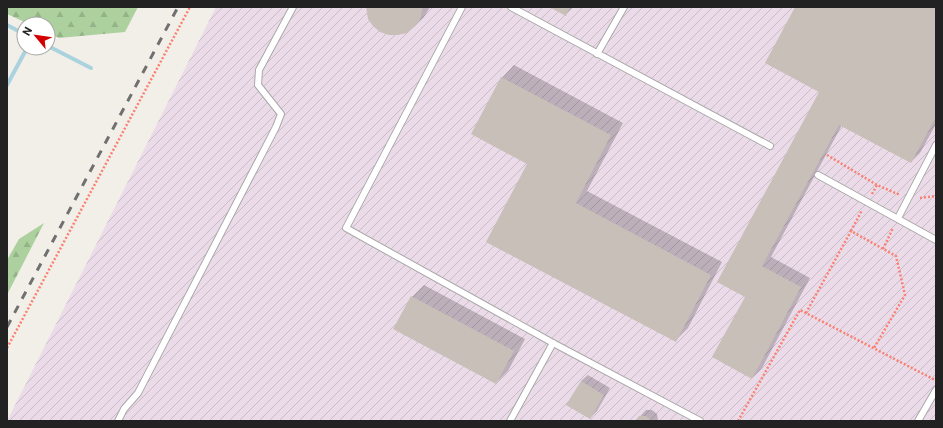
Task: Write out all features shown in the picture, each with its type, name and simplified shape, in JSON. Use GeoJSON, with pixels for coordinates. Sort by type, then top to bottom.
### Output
{"type":"FeatureCollection","features":[{"type":"Feature","properties":{"kind":"lane"},"geometry":{"type":"LineString","coordinates":[[118,421],[124,410],[138,393],[276,127],[281,114],[258,85],[259,70],[293,7]]}},
{"type":"Feature","properties":{"kind":"lane"},"geometry":{"type":"LineString","coordinates":[[462,7],[346,228],[553,343],[700,421]]}},
{"type":"Feature","properties":{"kind":"lane"},"geometry":{"type":"LineString","coordinates":[[511,7],[770,146]]}},
{"type":"Feature","properties":{"kind":"lane"},"geometry":{"type":"LineString","coordinates":[[597,54],[624,7]]}},
{"type":"Feature","properties":{"kind":"lane"},"geometry":{"type":"LineString","coordinates":[[898,218],[936,145]]}},
{"type":"Feature","properties":{"kind":"lane"},"geometry":{"type":"LineString","coordinates":[[818,175],[936,240]]}},
{"type":"Feature","properties":{"kind":"lane"},"geometry":{"type":"LineString","coordinates":[[510,421],[553,343]]}},
{"type":"Feature","properties":{"kind":"lane"},"geometry":{"type":"LineString","coordinates":[[918,421],[936,390]]}},
{"type":"Feature","properties":{"kind":"path"},"geometry":{"type":"LineString","coordinates":[[7,348],[190,7]]}},
{"type":"Feature","properties":{"kind":"path"},"geometry":{"type":"LineString","coordinates":[[827,155],[877,185]]}},
{"type":"Feature","properties":{"kind":"path"},"geometry":{"type":"LineString","coordinates":[[908,199],[936,196]]}},
{"type":"Feature","properties":{"kind":"path"},"geometry":{"type":"LineString","coordinates":[[883,249],[898,218]]}},
{"type":"Feature","properties":{"kind":"path"},"geometry":{"type":"LineString","coordinates":[[806,313],[851,231],[896,256],[905,295],[874,348]]}},
{"type":"Feature","properties":{"kind":"path"},"geometry":{"type":"LineString","coordinates":[[738,421],[800,310],[936,380]]}},
{"type":"Feature","properties":{"kind":"shaded area"},"geometry":{"type":"Polygon","coordinates":[[[216,7],[936,7],[936,421],[7,421],[216,7]]]}},
{"type":"Feature","properties":{"kind":"green space"},"geometry":{"type":"Polygon","coordinates":[[[7,7],[138,7],[125,32],[59,38],[56,37],[56,16],[16,16],[16,18],[7,14],[7,7]]]}},
{"type":"Feature","properties":{"kind":"green space"},"geometry":{"type":"Polygon","coordinates":[[[44,223],[7,295],[7,260],[19,239],[44,223]]]}},
{"type":"Feature","properties":{"kind":"building"},"geometry":{"type":"Polygon","coordinates":[[[366,7],[422,7],[422,11],[420,20],[407,33],[389,35],[380,32],[373,26],[368,19],[366,7]]]}},
{"type":"Feature","properties":{"kind":"building"},"geometry":{"type":"Polygon","coordinates":[[[549,7],[570,7],[566,16],[549,7]]]}},
{"type":"Feature","properties":{"kind":"building"},"geometry":{"type":"Polygon","coordinates":[[[795,7],[936,7],[936,117],[911,163],[839,125],[762,266],[801,287],[752,379],[712,357],[745,297],[717,282],[819,92],[765,63],[795,7]]]}},
{"type":"Feature","properties":{"kind":"building"},"geometry":{"type":"Polygon","coordinates":[[[501,77],[611,135],[576,203],[711,275],[676,342],[486,242],[527,164],[471,134],[501,77]]]}},
{"type":"Feature","properties":{"kind":"building"},"geometry":{"type":"Polygon","coordinates":[[[411,296],[514,351],[496,384],[393,329],[411,296]]]}},
{"type":"Feature","properties":{"kind":"building"},"geometry":{"type":"Polygon","coordinates":[[[581,381],[604,395],[590,419],[566,405],[581,381]]]}},
{"type":"Feature","properties":{"kind":"building"},"geometry":{"type":"Polygon","coordinates":[[[639,416],[646,416],[652,421],[635,421],[639,416]]]}},
{"type":"Feature","properties":{"kind":"waterway"},"geometry":{"type":"LineString","coordinates":[[7,25],[16,30]]}},
{"type":"Feature","properties":{"kind":"waterway"},"geometry":{"type":"LineString","coordinates":[[56,50],[91,68]]}},
{"type":"Feature","properties":{"kind":"waterway"},"geometry":{"type":"LineString","coordinates":[[7,85],[23,56]]}},
{"type":"Feature","properties":{"kind":"railway"},"geometry":{"type":"LineString","coordinates":[[7,327],[178,7]]}}]}
